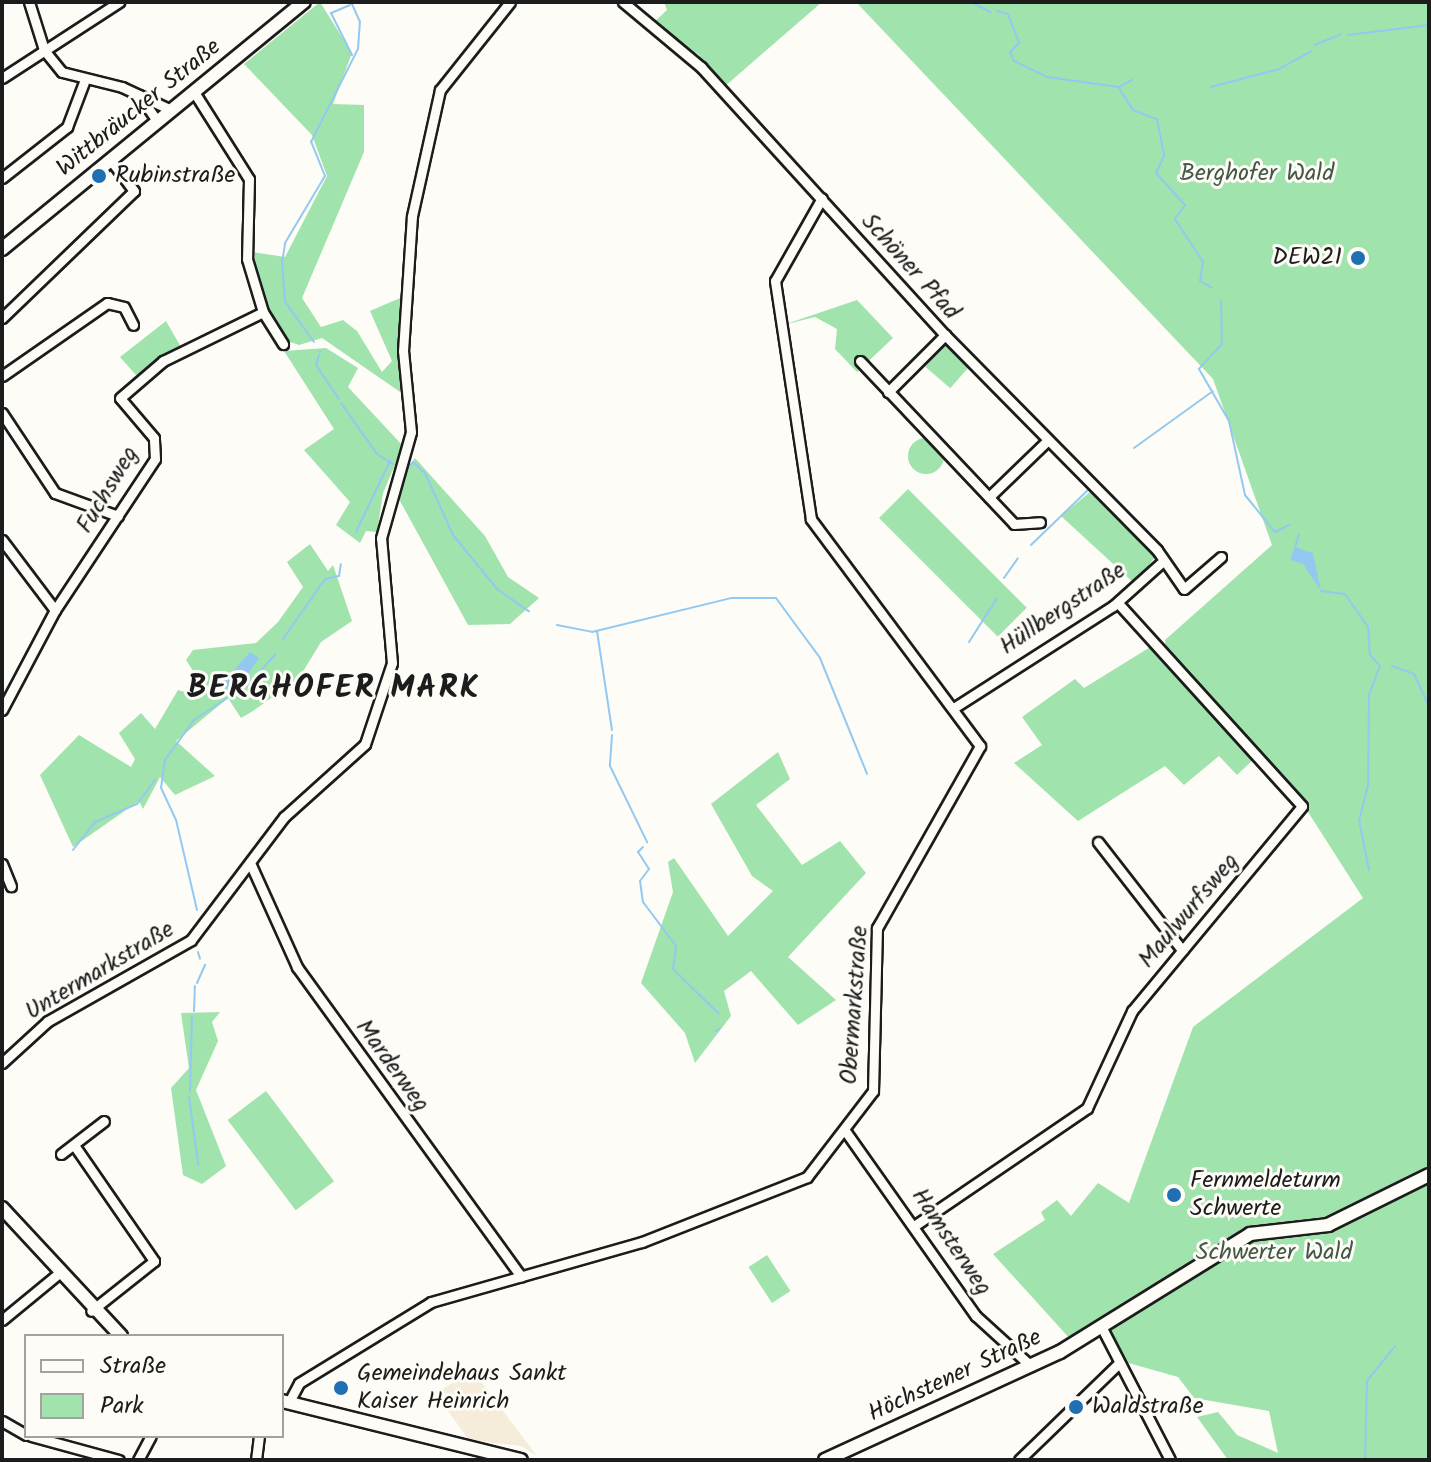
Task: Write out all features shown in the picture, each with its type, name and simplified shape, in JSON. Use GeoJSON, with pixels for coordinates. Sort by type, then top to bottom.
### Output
{"type":"FeatureCollection","features":[{"type":"Feature","properties":{"kind":"main road","name":"Wittbräucker Straße"},"geometry":{"type":"LineString","coordinates":[[2,249],[304,2]]}},
{"type":"Feature","properties":{"kind":"main road","name":"Höchstener Straße"},"geometry":{"type":"LineString","coordinates":[[825,1460],[1031,1366],[1102,1328],[1250,1234],[1328,1225],[1429,1175]]}},
{"type":"Feature","properties":{"kind":"main road"},"geometry":{"type":"LineString","coordinates":[[2,1208],[91,1311],[119,1334]]}},
{"type":"Feature","properties":{"kind":"main road"},"geometry":{"type":"LineString","coordinates":[[286,1401],[521,1460]]}},
{"type":"Feature","properties":{"kind":"street"},"geometry":{"type":"LineString","coordinates":[[29,2],[44,50],[62,72],[84,82],[137,93],[171,110]]}},
{"type":"Feature","properties":{"kind":"street"},"geometry":{"type":"LineString","coordinates":[[2,78],[119,2]]}},
{"type":"Feature","properties":{"kind":"street","name":"Untermarkstraße"},"geometry":{"type":"LineString","coordinates":[[2,1063],[48,1021],[172,956],[251,865],[284,817],[361,751],[387,684],[392,653],[381,538],[411,432],[403,351],[412,216],[446,77],[510,2]]}},
{"type":"Feature","properties":{"kind":"street","name":"Schöner Pfad"},"geometry":{"type":"LineString","coordinates":[[623,2],[701,67],[945,335],[1157,550],[1161,563]]}},
{"type":"Feature","properties":{"kind":"street"},"geometry":{"type":"LineString","coordinates":[[2,178],[67,127],[84,82]]}},
{"type":"Feature","properties":{"kind":"street"},"geometry":{"type":"LineString","coordinates":[[194,92],[249,179],[247,252],[263,312],[283,344]]}},
{"type":"Feature","properties":{"kind":"street"},"geometry":{"type":"LineString","coordinates":[[137,93],[157,121]]}},
{"type":"Feature","properties":{"kind":"street"},"geometry":{"type":"LineString","coordinates":[[2,318],[134,191],[111,160]]}},
{"type":"Feature","properties":{"kind":"street","name":"Obermarkstraße"},"geometry":{"type":"LineString","coordinates":[[286,1401],[299,1383],[431,1302],[653,1238],[798,1181],[820,1167],[874,1086],[880,920],[978,757],[978,738],[828,551],[811,519],[775,281],[822,198]]}},
{"type":"Feature","properties":{"kind":"street"},"geometry":{"type":"LineString","coordinates":[[2,376],[107,303],[121,305],[133,325]]}},
{"type":"Feature","properties":{"kind":"street","name":"Fuchsweg"},"geometry":{"type":"LineString","coordinates":[[2,710],[55,610],[156,454],[154,438],[120,398],[163,361],[263,312]]}},
{"type":"Feature","properties":{"kind":"street"},"geometry":{"type":"LineString","coordinates":[[888,392],[945,335]]}},
{"type":"Feature","properties":{"kind":"street"},"geometry":{"type":"LineString","coordinates":[[860,361],[1014,524],[1040,522]]}},
{"type":"Feature","properties":{"kind":"street"},"geometry":{"type":"LineString","coordinates":[[2,413],[55,493],[118,516]]}},
{"type":"Feature","properties":{"kind":"street"},"geometry":{"type":"LineString","coordinates":[[989,497],[1048,440]]}},
{"type":"Feature","properties":{"kind":"street"},"geometry":{"type":"LineString","coordinates":[[2,540],[55,610]]}},
{"type":"Feature","properties":{"kind":"street","name":"Hüllbergstraße"},"geometry":{"type":"LineString","coordinates":[[955,707],[1118,603],[1161,563],[1184,589],[1221,557]]}},
{"type":"Feature","properties":{"kind":"street","name":"Maulwurfsweg"},"geometry":{"type":"LineString","coordinates":[[917,1224],[1087,1108],[1126,1020],[1302,806],[1118,603]]}},
{"type":"Feature","properties":{"kind":"street"},"geometry":{"type":"LineString","coordinates":[[1098,842],[1182,950]]}},
{"type":"Feature","properties":{"kind":"street"},"geometry":{"type":"LineString","coordinates":[[2,864],[11,886]]}},
{"type":"Feature","properties":{"kind":"street","name":"Marderweg"},"geometry":{"type":"LineString","coordinates":[[251,865],[297,967],[521,1277]]}},
{"type":"Feature","properties":{"kind":"street"},"geometry":{"type":"LineString","coordinates":[[61,1154],[104,1121]]}},
{"type":"Feature","properties":{"kind":"street","name":"Hamsterweg"},"geometry":{"type":"LineString","coordinates":[[846,1132],[917,1224],[976,1316],[1031,1366]]}},
{"type":"Feature","properties":{"kind":"street"},"geometry":{"type":"LineString","coordinates":[[74,1145],[154,1261],[91,1311]]}},
{"type":"Feature","properties":{"kind":"street"},"geometry":{"type":"LineString","coordinates":[[2,1320],[58,1274]]}},
{"type":"Feature","properties":{"kind":"street"},"geometry":{"type":"LineString","coordinates":[[1102,1328],[1170,1460]]}},
{"type":"Feature","properties":{"kind":"street"},"geometry":{"type":"LineString","coordinates":[[1019,1460],[1119,1363]]}},
{"type":"Feature","properties":{"kind":"street"},"geometry":{"type":"LineString","coordinates":[[2,1421],[24,1433]]}},
{"type":"Feature","properties":{"kind":"street"},"geometry":{"type":"LineString","coordinates":[[39,1438],[119,1460]]}},
{"type":"Feature","properties":{"kind":"street"},"geometry":{"type":"LineString","coordinates":[[138,1460],[150,1438]]}},
{"type":"Feature","properties":{"kind":"street"},"geometry":{"type":"LineString","coordinates":[[256,1460],[259,1438]]}},
{"type":"Feature","properties":{"kind":"shaded area"},"geometry":{"type":"Polygon","coordinates":[[[473,1371],[537,1456],[521,1446],[469,1440],[435,1393],[473,1371]]]}},
{"type":"Feature","properties":{"kind":"green space"},"geometry":{"type":"Polygon","coordinates":[[[320,2],[352,53],[333,104],[364,105],[364,152],[302,298],[321,327],[343,320],[357,331],[382,372],[392,361],[370,311],[400,298],[403,394],[322,338],[299,345],[284,340],[266,308],[253,252],[285,257],[327,176],[312,135],[244,64],[320,2]]]}},
{"type":"Feature","properties":{"kind":"green space"},"geometry":{"type":"Polygon","coordinates":[[[664,2],[822,2],[724,87],[699,55],[653,23],[667,10],[664,2]]]}},
{"type":"Feature","properties":{"kind":"green space"},"geometry":{"type":"Polygon","coordinates":[[[856,2],[1429,2],[1429,1460],[1228,1460],[1197,1417],[1218,1412],[1237,1435],[1278,1453],[1269,1411],[1194,1398],[1178,1377],[1125,1362],[1109,1332],[1113,1326],[1071,1340],[993,1254],[1045,1220],[1041,1212],[1057,1200],[1071,1216],[1098,1183],[1129,1203],[1193,1027],[1363,898],[1301,801],[1166,653],[1165,640],[1272,545],[1213,379],[856,2]]]}},
{"type":"Feature","properties":{"kind":"green space"},"geometry":{"type":"Polygon","coordinates":[[[857,300],[893,338],[857,372],[835,349],[837,329],[815,317],[783,325],[857,300]]]}},
{"type":"Feature","properties":{"kind":"green space"},"geometry":{"type":"Polygon","coordinates":[[[166,321],[181,347],[136,375],[120,357],[166,321]]]}},
{"type":"Feature","properties":{"kind":"green space"},"geometry":{"type":"Polygon","coordinates":[[[945,344],[970,366],[950,388],[925,367],[945,344]]]}},
{"type":"Feature","properties":{"kind":"green space"},"geometry":{"type":"Polygon","coordinates":[[[326,348],[358,368],[348,387],[403,446],[383,493],[377,532],[366,531],[360,543],[336,525],[350,502],[304,450],[334,429],[284,351],[326,348]]]}},
{"type":"Feature","properties":{"kind":"green space"},"geometry":{"type":"Polygon","coordinates":[[[926,438],[938,444],[944,456],[938,468],[926,474],[914,468],[908,456],[914,444],[926,438]]]}},
{"type":"Feature","properties":{"kind":"green space"},"geometry":{"type":"Polygon","coordinates":[[[415,458],[485,536],[508,577],[539,598],[510,624],[468,625],[394,490],[415,458]]]}},
{"type":"Feature","properties":{"kind":"green space"},"geometry":{"type":"Polygon","coordinates":[[[908,489],[1027,608],[998,637],[879,518],[908,489]]]}},
{"type":"Feature","properties":{"kind":"green space"},"geometry":{"type":"Polygon","coordinates":[[[1090,492],[1155,557],[1135,584],[1061,516],[1090,492]]]}},
{"type":"Feature","properties":{"kind":"green space"},"geometry":{"type":"Polygon","coordinates":[[[310,544],[328,571],[333,565],[352,621],[321,642],[299,678],[253,711],[241,718],[228,698],[176,741],[215,776],[175,795],[160,777],[143,809],[139,801],[73,847],[40,775],[79,735],[131,767],[135,759],[119,733],[141,713],[155,729],[178,690],[191,694],[197,677],[186,660],[193,650],[256,643],[278,622],[303,587],[287,562],[310,544]]]}},
{"type":"Feature","properties":{"kind":"green space"},"geometry":{"type":"Polygon","coordinates":[[[1152,646],[1255,758],[1237,775],[1219,756],[1184,785],[1165,766],[1078,821],[1014,763],[1042,745],[1022,717],[1075,679],[1084,688],[1152,646]]]}},
{"type":"Feature","properties":{"kind":"green space"},"geometry":{"type":"Polygon","coordinates":[[[778,752],[790,779],[756,805],[802,865],[840,841],[866,873],[788,957],[836,1000],[798,1025],[751,971],[724,991],[731,1016],[695,1063],[685,1033],[641,983],[673,892],[668,862],[674,858],[728,936],[773,891],[752,876],[711,804],[778,752]]]}},
{"type":"Feature","properties":{"kind":"green space"},"geometry":{"type":"Polygon","coordinates":[[[220,1012],[212,1022],[218,1041],[196,1090],[226,1166],[202,1184],[183,1175],[171,1088],[189,1068],[181,1013],[220,1012]]]}},
{"type":"Feature","properties":{"kind":"green space"},"geometry":{"type":"Polygon","coordinates":[[[266,1091],[334,1181],[296,1210],[228,1120],[266,1091]]]}},
{"type":"Feature","properties":{"kind":"green space"},"geometry":{"type":"Polygon","coordinates":[[[767,1255],[790,1291],[772,1303],[749,1267],[767,1255]]]}},
{"type":"Feature","properties":{"kind":"water"},"geometry":{"type":"Polygon","coordinates":[[[1295,547],[1313,553],[1321,591],[1303,564],[1290,560],[1295,547]]]}},
{"type":"Feature","properties":{"kind":"water"},"geometry":{"type":"Polygon","coordinates":[[[250,652],[259,658],[246,677],[220,695],[217,689],[250,652]]]}},
{"type":"Feature","properties":{"kind":"waterway"},"geometry":{"type":"LineString","coordinates":[[314,342],[285,302],[282,263],[285,243],[325,176],[311,142],[358,49],[360,22],[351,2]]}},
{"type":"Feature","properties":{"kind":"waterway"},"geometry":{"type":"LineString","coordinates":[[971,2],[991,12]]}},
{"type":"Feature","properties":{"kind":"waterway"},"geometry":{"type":"LineString","coordinates":[[350,5],[331,13],[352,55]]}},
{"type":"Feature","properties":{"kind":"waterway"},"geometry":{"type":"LineString","coordinates":[[997,11],[1008,14],[1019,43],[1010,52],[1014,61],[1047,77],[1118,87],[1133,110],[1157,119],[1164,156],[1156,173],[1185,205],[1175,219],[1203,262],[1200,281],[1211,287]]}},
{"type":"Feature","properties":{"kind":"waterway"},"geometry":{"type":"LineString","coordinates":[[1348,35],[1429,25]]}},
{"type":"Feature","properties":{"kind":"waterway"},"geometry":{"type":"LineString","coordinates":[[1315,45],[1341,34]]}},
{"type":"Feature","properties":{"kind":"waterway"},"geometry":{"type":"LineString","coordinates":[[1211,87],[1279,69],[1311,51]]}},
{"type":"Feature","properties":{"kind":"waterway"},"geometry":{"type":"LineString","coordinates":[[1119,87],[1132,80]]}},
{"type":"Feature","properties":{"kind":"waterway"},"geometry":{"type":"LineString","coordinates":[[1221,301],[1222,344],[1199,369],[1229,421],[1245,495],[1275,532],[1289,525]]}},
{"type":"Feature","properties":{"kind":"waterway"},"geometry":{"type":"LineString","coordinates":[[319,355],[316,365],[339,399]]}},
{"type":"Feature","properties":{"kind":"waterway"},"geometry":{"type":"LineString","coordinates":[[1134,448],[1213,391]]}},
{"type":"Feature","properties":{"kind":"waterway"},"geometry":{"type":"LineString","coordinates":[[341,403],[377,454],[393,464]]}},
{"type":"Feature","properties":{"kind":"waterway"},"geometry":{"type":"LineString","coordinates":[[356,532],[390,461]]}},
{"type":"Feature","properties":{"kind":"waterway"},"geometry":{"type":"LineString","coordinates":[[405,471],[413,462],[425,473],[453,535],[497,589],[529,611]]}},
{"type":"Feature","properties":{"kind":"waterway"},"geometry":{"type":"LineString","coordinates":[[1031,545],[1089,489]]}},
{"type":"Feature","properties":{"kind":"waterway"},"geometry":{"type":"LineString","coordinates":[[1295,547],[1299,535]]}},
{"type":"Feature","properties":{"kind":"waterway"},"geometry":{"type":"LineString","coordinates":[[1004,578],[1018,558]]}},
{"type":"Feature","properties":{"kind":"waterway"},"geometry":{"type":"LineString","coordinates":[[283,639],[325,579],[339,576],[341,564]]}},
{"type":"Feature","properties":{"kind":"waterway"},"geometry":{"type":"LineString","coordinates":[[1321,591],[1345,594],[1368,627],[1370,655],[1380,666],[1369,694],[1368,785],[1359,820],[1369,870]]}},
{"type":"Feature","properties":{"kind":"waterway"},"geometry":{"type":"LineString","coordinates":[[557,625],[592,632],[732,598],[776,598],[820,658],[867,774]]}},
{"type":"Feature","properties":{"kind":"waterway"},"geometry":{"type":"LineString","coordinates":[[969,642],[997,598]]}},
{"type":"Feature","properties":{"kind":"waterway"},"geometry":{"type":"LineString","coordinates":[[597,631],[612,730]]}},
{"type":"Feature","properties":{"kind":"waterway"},"geometry":{"type":"LineString","coordinates":[[197,910],[176,820],[161,788],[165,760],[194,720],[247,685],[275,655]]}},
{"type":"Feature","properties":{"kind":"waterway"},"geometry":{"type":"LineString","coordinates":[[1392,666],[1414,674],[1429,706]]}},
{"type":"Feature","properties":{"kind":"waterway"},"geometry":{"type":"LineString","coordinates":[[612,735],[610,766],[647,842]]}},
{"type":"Feature","properties":{"kind":"waterway"},"geometry":{"type":"LineString","coordinates":[[73,850],[95,822],[137,804],[155,780]]}},
{"type":"Feature","properties":{"kind":"waterway"},"geometry":{"type":"LineString","coordinates":[[643,847],[638,852],[649,869],[640,881],[643,902],[676,946],[673,969],[719,1014]]}},
{"type":"Feature","properties":{"kind":"waterway"},"geometry":{"type":"LineString","coordinates":[[198,952],[200,959]]}},
{"type":"Feature","properties":{"kind":"waterway"},"geometry":{"type":"LineString","coordinates":[[197,983],[205,965]]}},
{"type":"Feature","properties":{"kind":"waterway"},"geometry":{"type":"LineString","coordinates":[[194,1011],[195,986]]}},
{"type":"Feature","properties":{"kind":"waterway"},"geometry":{"type":"LineString","coordinates":[[190,1091],[192,1016]]}},
{"type":"Feature","properties":{"kind":"waterway"},"geometry":{"type":"LineString","coordinates":[[716,1031],[720,1028]]}},
{"type":"Feature","properties":{"kind":"waterway"},"geometry":{"type":"LineString","coordinates":[[189,1097],[198,1164]]}},
{"type":"Feature","properties":{"kind":"waterway"},"geometry":{"type":"LineString","coordinates":[[1365,1460],[1367,1381],[1395,1346]]}},
{"type":"Feature","properties":{"kind":"place","name":"Rubinstraße"},"geometry":{"type":"Point","coordinates":[99,176]}},
{"type":"Feature","properties":{"kind":"place","name":"DEW21"},"geometry":{"type":"Point","coordinates":[1358,258]}},
{"type":"Feature","properties":{"kind":"place","name":"Fernmeldeturm Schwerte"},"geometry":{"type":"Point","coordinates":[1174,1195]}},
{"type":"Feature","properties":{"kind":"place","name":"Gemeindehaus Sankt Kaiser Heinrich"},"geometry":{"type":"Point","coordinates":[341,1388]}},
{"type":"Feature","properties":{"kind":"place","name":"Waldstraße"},"geometry":{"type":"Point","coordinates":[1076,1407]}},
{"type":"Feature","properties":{"kind":"district","name":"BERGHOFER MARK"},"geometry":{"type":"Point","coordinates":[334,689]}},
{"type":"Feature","properties":{"kind":"park label","name":"Berghofer Wald"},"geometry":{"type":"Point","coordinates":[1257,174]}},
{"type":"Feature","properties":{"kind":"park label","name":"Schwerter Wald"},"geometry":{"type":"Point","coordinates":[1274,1253]}}]}
